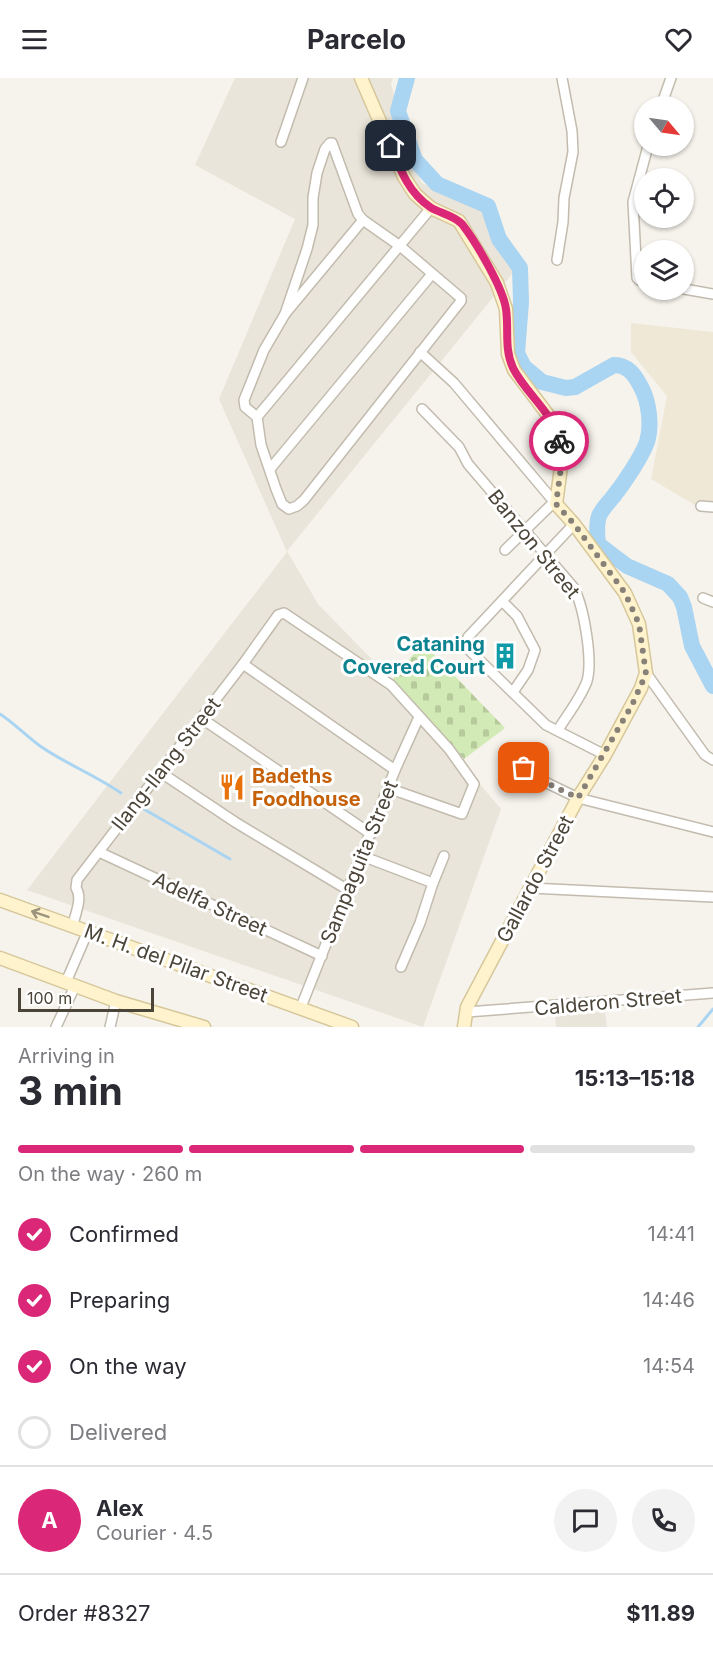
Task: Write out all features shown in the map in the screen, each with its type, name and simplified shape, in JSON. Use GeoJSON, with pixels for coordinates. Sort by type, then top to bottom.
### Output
{"type":"FeatureCollection","features":[{"type":"Feature","properties":{"kind":"street"},"geometry":{"type":"LineString","coordinates":[[281,142],[303,78]]}},
{"type":"Feature","properties":{"kind":"street"},"geometry":{"type":"LineString","coordinates":[[361,78],[404,177],[414,194],[431,208],[459,221],[497,283],[506,309],[508,354],[514,370],[551,419],[559,438],[562,460],[555,503],[505,550]]}},
{"type":"Feature","properties":{"kind":"street"},"geometry":{"type":"LineString","coordinates":[[558,260],[564,198],[573,152],[572,131],[562,78]]}},
{"type":"Feature","properties":{"kind":"street"},"geometry":{"type":"LineString","coordinates":[[665,96],[671,78]]}},
{"type":"Feature","properties":{"kind":"street"},"geometry":{"type":"LineString","coordinates":[[285,314],[308,249],[313,225],[313,198],[317,173],[325,149],[332,143],[358,214],[400,246],[459,296],[461,301],[297,506],[289,509],[282,504],[261,445],[257,417],[245,407],[244,400],[264,350],[285,314],[363,220]]}},
{"type":"Feature","properties":{"kind":"street"},"geometry":{"type":"LineString","coordinates":[[637,240],[633,202],[645,156]]}},
{"type":"Feature","properties":{"kind":"street"},"geometry":{"type":"LineString","coordinates":[[257,417],[431,208]]}},
{"type":"Feature","properties":{"kind":"street"},"geometry":{"type":"LineString","coordinates":[[270,470],[432,274]]}},
{"type":"Feature","properties":{"kind":"street"},"geometry":{"type":"LineString","coordinates":[[694,291],[713,294]]}},
{"type":"Feature","properties":{"kind":"street"},"geometry":{"type":"LineString","coordinates":[[420,352],[454,383],[574,524],[625,593],[639,624],[646,674],[705,755],[713,760]]}},
{"type":"Feature","properties":{"kind":"street","name":"Banzon Street"},"geometry":{"type":"LineString","coordinates":[[422,409],[459,447],[468,464],[574,588],[581,602],[590,665],[586,683],[558,730]]}},
{"type":"Feature","properties":{"kind":"street"},"geometry":{"type":"LineString","coordinates":[[701,506],[713,507]]}},
{"type":"Feature","properties":{"kind":"street"},"geometry":{"type":"LineString","coordinates":[[574,524],[468,637],[466,647],[546,725],[604,755]]}},
{"type":"Feature","properties":{"kind":"street"},"geometry":{"type":"LineString","coordinates":[[703,598],[713,602]]}},
{"type":"Feature","properties":{"kind":"street"},"geometry":{"type":"LineString","coordinates":[[502,601],[517,616],[535,650],[528,670],[513,692]]}},
{"type":"Feature","properties":{"kind":"street","name":"Ilang-Ilang Street"},"geometry":{"type":"LineString","coordinates":[[73,925],[79,900],[77,880],[278,615],[284,613],[391,685],[419,717]]}},
{"type":"Feature","properties":{"kind":"street"},"geometry":{"type":"LineString","coordinates":[[243,664],[395,770]]}},
{"type":"Feature","properties":{"kind":"street","name":"Gallardo Street"},"geometry":{"type":"LineString","coordinates":[[464,1027],[467,1007],[578,798],[641,688],[646,674]]}},
{"type":"Feature","properties":{"kind":"street"},"geometry":{"type":"LineString","coordinates":[[388,788],[462,814],[474,781],[449,749],[419,717]]}},
{"type":"Feature","properties":{"kind":"street","name":"Sampaguita Street"},"geometry":{"type":"LineString","coordinates":[[301,1007],[395,770],[419,717]]}},
{"type":"Feature","properties":{"kind":"street"},"geometry":{"type":"LineString","coordinates":[[201,718],[371,834]]}},
{"type":"Feature","properties":{"kind":"street"},"geometry":{"type":"LineString","coordinates":[[524,768],[549,784],[578,798],[713,832]]}},
{"type":"Feature","properties":{"kind":"street"},"geometry":{"type":"LineString","coordinates":[[160,772],[235,822],[348,890]]}},
{"type":"Feature","properties":{"kind":"street","name":"Adelfa Street"},"geometry":{"type":"LineString","coordinates":[[99,852],[322,956]]}},
{"type":"Feature","properties":{"kind":"street"},"geometry":{"type":"LineString","coordinates":[[362,856],[433,883]]}},
{"type":"Feature","properties":{"kind":"street"},"geometry":{"type":"LineString","coordinates":[[400,967],[420,923],[444,856]]}},
{"type":"Feature","properties":{"kind":"street"},"geometry":{"type":"LineString","coordinates":[[531,888],[713,897]]}},
{"type":"Feature","properties":{"kind":"street","name":"M. H. del Pilar Street"},"geometry":{"type":"LineString","coordinates":[[0,900],[352,1027]]}},
{"type":"Feature","properties":{"kind":"street"},"geometry":{"type":"LineString","coordinates":[[56,1027],[88,931]]}},
{"type":"Feature","properties":{"kind":"street"},"geometry":{"type":"LineString","coordinates":[[0,958],[116,1001],[204,1027]]}},
{"type":"Feature","properties":{"kind":"street","name":"Calderon Street"},"geometry":{"type":"LineString","coordinates":[[467,1012],[713,993]]}},
{"type":"Feature","properties":{"kind":"street"},"geometry":{"type":"LineString","coordinates":[[110,1027],[116,1001]]}},
{"type":"Feature","properties":{"kind":"shaded area"},"geometry":{"type":"Polygon","coordinates":[[[235,78],[393,78],[391,83],[407,148],[422,183],[447,195],[477,204],[516,269],[287,551],[318,604],[392,680],[501,809],[423,1027],[27,890],[287,552],[219,399],[295,219],[195,165],[235,78]]]}},
{"type":"Feature","properties":{"kind":"shaded area"},"geometry":{"type":"Polygon","coordinates":[[[631,323],[713,332],[713,506],[695,505],[651,479],[667,396],[631,352],[631,323]]]}},
{"type":"Feature","properties":{"kind":"shaded area"},"geometry":{"type":"Polygon","coordinates":[[[605,1011],[607,1027],[556,1027],[555,1015],[605,1011]]]}},
{"type":"Feature","properties":{"kind":"green space"},"geometry":{"type":"Polygon","coordinates":[[[423,643],[505,728],[464,759],[392,680],[423,643]]]}},
{"type":"Feature","properties":{"kind":"waterway"},"geometry":{"type":"LineString","coordinates":[[407,78],[398,111],[415,160],[437,184],[488,206],[499,239],[520,268],[521,302],[517,353],[524,367],[542,382],[566,388],[575,387],[614,365],[619,365],[630,372],[641,387],[649,414],[647,442],[632,470],[599,516],[598,544],[627,566],[668,584],[680,597],[692,646],[713,686]]}},
{"type":"Feature","properties":{"kind":"waterway"},"geometry":{"type":"LineString","coordinates":[[0,714],[40,746],[121,793]]}},
{"type":"Feature","properties":{"kind":"waterway"},"geometry":{"type":"LineString","coordinates":[[142,808],[230,859]]}},
{"type":"Feature","properties":{"kind":"waterway"},"geometry":{"type":"LineString","coordinates":[[698,1027],[713,1009]]}},
{"type":"Feature","properties":{"kind":"way so far"},"geometry":{"type":"LineString","coordinates":[[524,768],[549,784],[578,798],[632,705],[646,674],[639,624],[625,593],[574,524],[556,504],[562,460],[559,441]]}},
{"type":"Feature","properties":{"kind":"place","name":"Cataning Covered Court"},"geometry":{"type":"Point","coordinates":[505,656]}},
{"type":"Feature","properties":{"kind":"place","name":"Badeths Foodhouse"},"geometry":{"type":"Point","coordinates":[232,787]}},
{"type":"Feature","properties":{"kind":"route"},"geometry":{"type":"LineString","coordinates":[[391,146],[414,194],[431,208],[459,221],[489,268],[506,309],[508,354],[514,370],[551,419],[559,441]]}}]}
